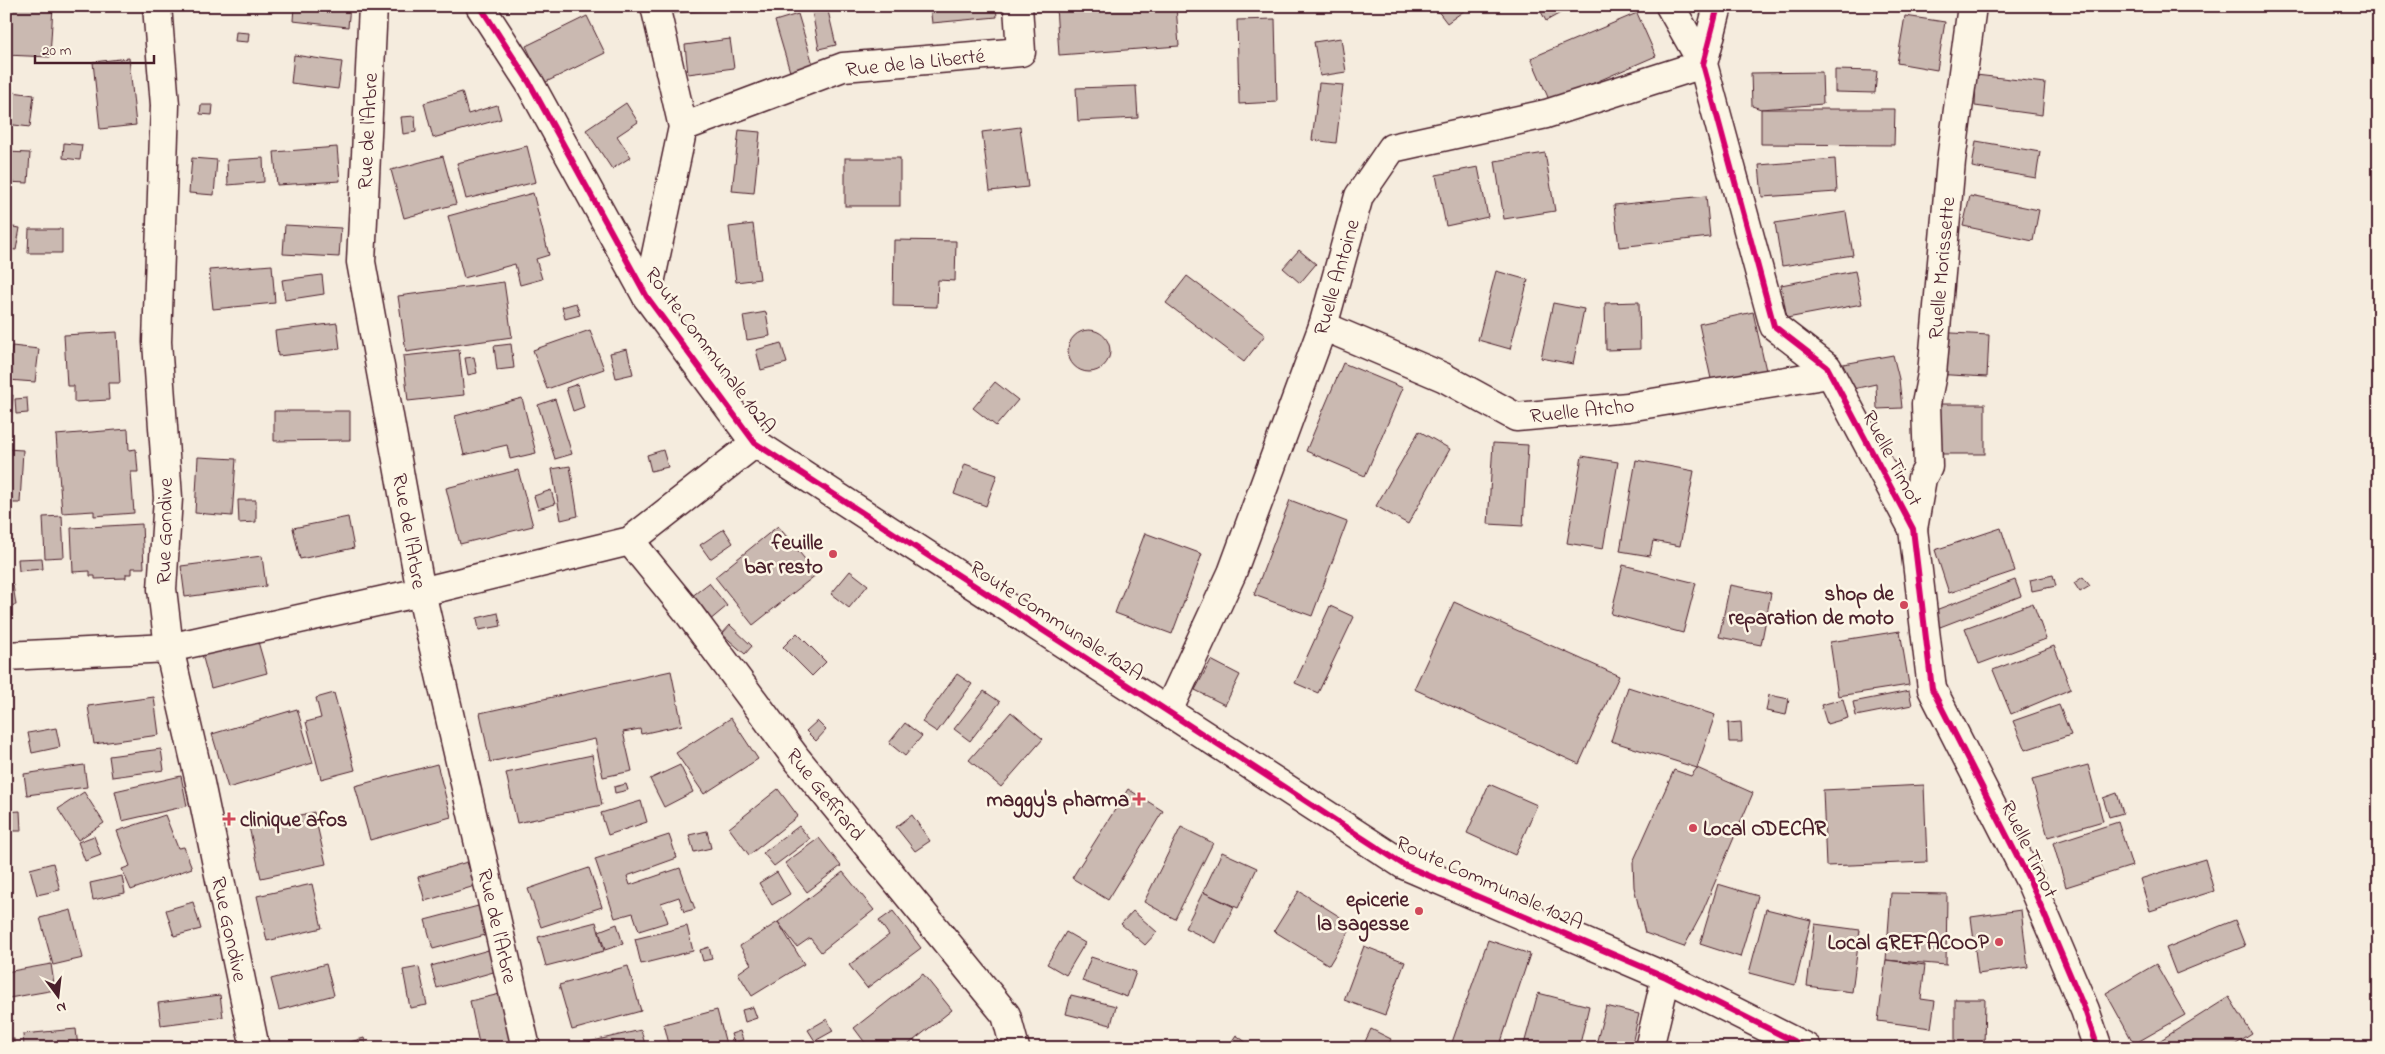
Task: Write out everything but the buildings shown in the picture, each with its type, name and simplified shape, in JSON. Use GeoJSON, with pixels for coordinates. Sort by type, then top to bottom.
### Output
{"type":"FeatureCollection","features":[{"type":"Feature","properties":{"kind":"street","name":"Rue Gondive"},"geometry":{"type":"LineString","coordinates":[[157,6],[165,105],[157,342],[168,498],[162,588],[169,648],[199,778],[254,1048]]}},
{"type":"Feature","properties":{"kind":"street","name":"Rue de l'Arbre"},"geometry":{"type":"LineString","coordinates":[[373,6],[361,262],[421,592],[526,1048]]}},
{"type":"Feature","properties":{"kind":"street","name":"Route Communale 102A"},"geometry":{"type":"LineString","coordinates":[[480,6],[529,82],[647,297],[755,443],[1404,865],[1666,976],[1807,1048]]}},
{"type":"Feature","properties":{"kind":"street"},"geometry":{"type":"LineString","coordinates":[[647,297],[682,127],[655,6]]}},
{"type":"Feature","properties":{"kind":"street","name":"Rue de la Liberté"},"geometry":{"type":"LineString","coordinates":[[682,127],[843,67],[1021,52],[1018,6]]}},
{"type":"Feature","properties":{"kind":"street"},"geometry":{"type":"LineString","coordinates":[[1670,6],[1704,64]]}},
{"type":"Feature","properties":{"kind":"street","name":"Ruelle Timot"},"geometry":{"type":"LineString","coordinates":[[1718,6],[1704,64],[1774,326],[1827,367],[1913,529],[1932,689],[2031,883],[2085,1010],[2098,1048]]}},
{"type":"Feature","properties":{"kind":"street","name":"Ruelle Morissette"},"geometry":{"type":"LineString","coordinates":[[1913,529],[1922,478],[1928,467],[1926,404],[1932,374],[1952,161],[1972,6]]}},
{"type":"Feature","properties":{"kind":"street","name":"Ruelle Antoine"},"geometry":{"type":"LineString","coordinates":[[1168,711],[1232,573],[1323,326],[1359,196],[1392,148],[1546,114],[1704,64]]}},
{"type":"Feature","properties":{"kind":"street","name":"Ruelle Atcho"},"geometry":{"type":"LineString","coordinates":[[1323,326],[1443,377],[1516,417],[1628,407],[1830,374]]}},
{"type":"Feature","properties":{"kind":"street"},"geometry":{"type":"LineString","coordinates":[[6,656],[169,648],[421,592],[630,541],[755,443]]}},
{"type":"Feature","properties":{"kind":"street","name":"Rue Geffrard"},"geometry":{"type":"LineString","coordinates":[[630,541],[687,611],[796,758],[1006,1015],[1015,1048]]}},
{"type":"Feature","properties":{"kind":"street"},"geometry":{"type":"LineString","coordinates":[[1649,1048],[1666,976]]}},
{"type":"Feature","properties":{"kind":"cycle path"},"geometry":{"type":"LineString","coordinates":[[480,6],[529,82],[647,297],[755,443],[1404,865],[1666,977],[1807,1048]]}},
{"type":"Feature","properties":{"kind":"cycle path"},"geometry":{"type":"LineString","coordinates":[[1718,6],[1703,64],[1774,326],[1827,367],[1913,529],[1932,689],[2031,883],[2085,1010],[2098,1048]]}},
{"type":"Feature","properties":{"kind":"place","name":"feuille bar resto"},"geometry":{"type":"Point","coordinates":[833,554]}},
{"type":"Feature","properties":{"kind":"place","name":"shop de reparation de moto"},"geometry":{"type":"Point","coordinates":[1904,605]}},
{"type":"Feature","properties":{"kind":"place","name":"maggy's pharma"},"geometry":{"type":"Point","coordinates":[1139,799]}},
{"type":"Feature","properties":{"kind":"place","name":"clinique afos"},"geometry":{"type":"Point","coordinates":[229,819]}},
{"type":"Feature","properties":{"kind":"place","name":"Local ODECAR"},"geometry":{"type":"Point","coordinates":[1693,828]}},
{"type":"Feature","properties":{"kind":"place","name":"epicerie la sagesse"},"geometry":{"type":"Point","coordinates":[1419,911]}},
{"type":"Feature","properties":{"kind":"place","name":"Local GREFACOOP"},"geometry":{"type":"Point","coordinates":[1999,942]}}]}
